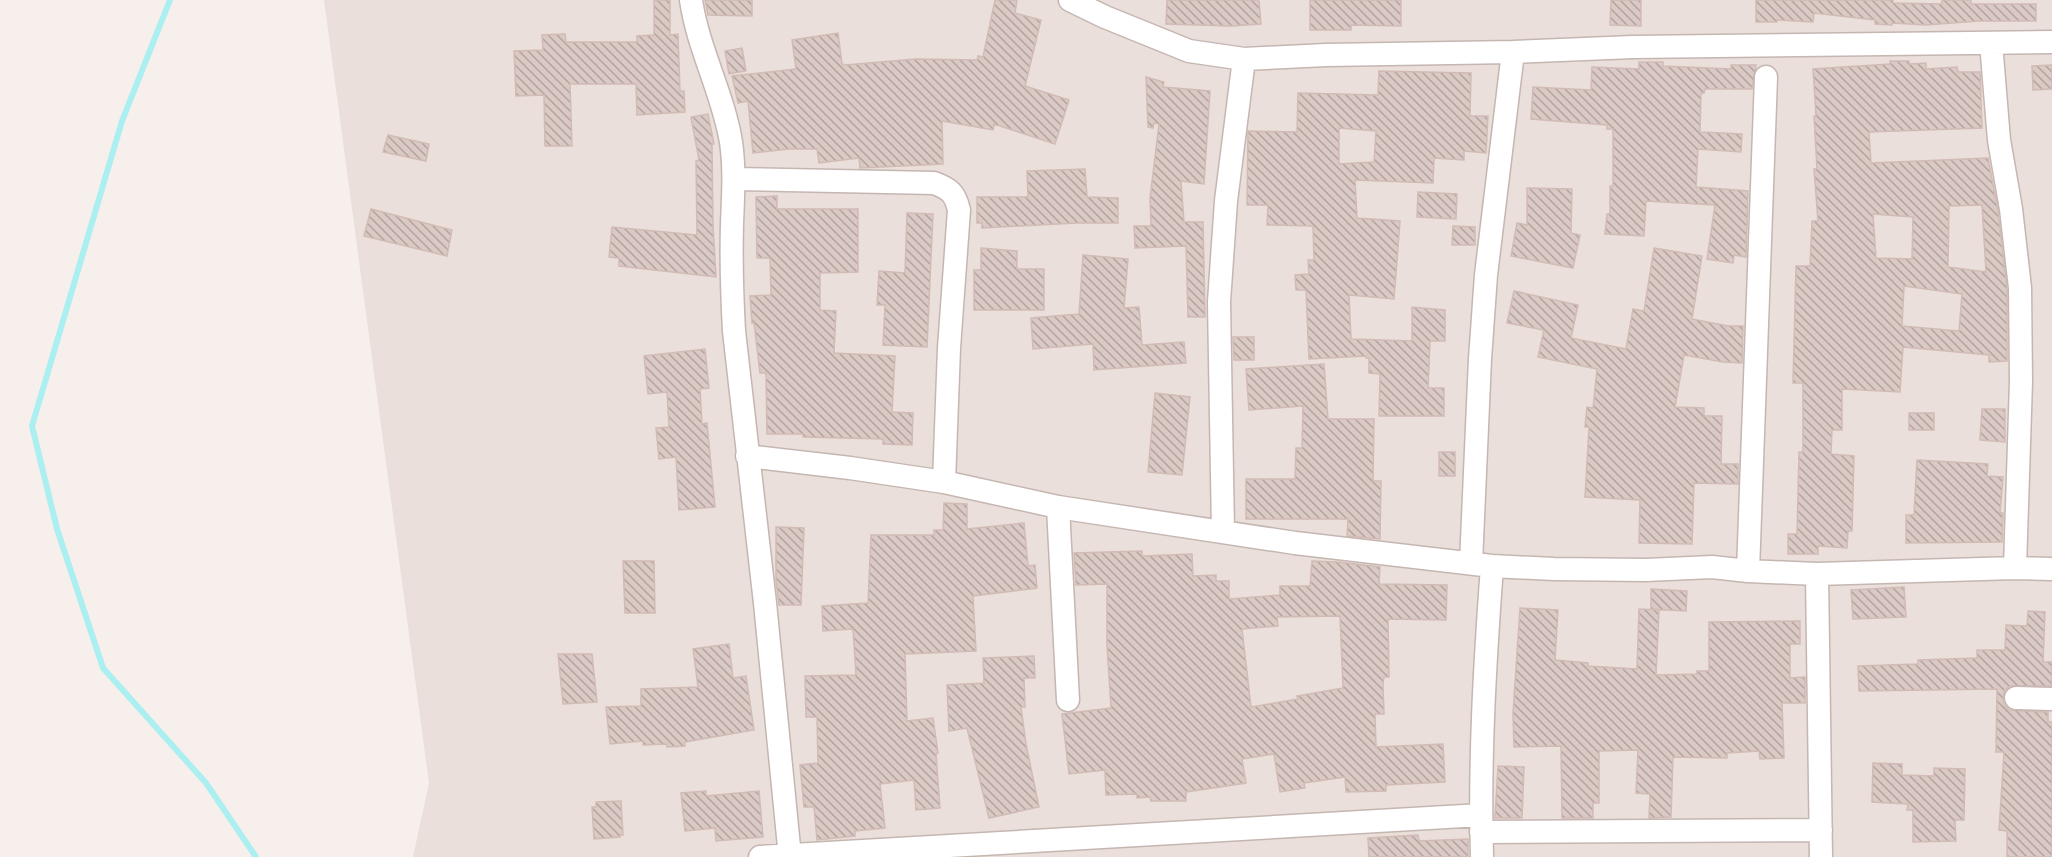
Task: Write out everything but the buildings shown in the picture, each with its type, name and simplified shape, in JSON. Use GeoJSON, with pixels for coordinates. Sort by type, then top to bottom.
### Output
{"type":"FeatureCollection","features":[{"type":"Feature","properties":{"kind":"street"},"geometry":{"type":"LineString","coordinates":[[691,0],[694,21],[704,55],[726,114],[734,179],[732,289],[734,331],[762,571],[790,856]]}},
{"type":"Feature","properties":{"kind":"street"},"geometry":{"type":"LineString","coordinates":[[1070,0],[1105,17],[1189,51],[1244,59],[1394,52],[1513,52],[1633,47],[2052,42]]}},
{"type":"Feature","properties":{"kind":"street"},"geometry":{"type":"LineString","coordinates":[[1991,43],[1999,140],[2011,208],[2020,288],[2021,381],[2015,568]]}},
{"type":"Feature","properties":{"kind":"street"},"geometry":{"type":"LineString","coordinates":[[1482,857],[1484,669],[1480,359],[1485,285],[1513,52]]}},
{"type":"Feature","properties":{"kind":"street"},"geometry":{"type":"LineString","coordinates":[[1223,531],[1219,302],[1226,201],[1244,59]]}},
{"type":"Feature","properties":{"kind":"street"},"geometry":{"type":"LineString","coordinates":[[1748,572],[1766,77]]}},
{"type":"Feature","properties":{"kind":"street"},"geometry":{"type":"LineString","coordinates":[[734,179],[934,183],[949,189],[956,196],[959,210],[949,348],[944,482]]}},
{"type":"Feature","properties":{"kind":"street"},"geometry":{"type":"LineString","coordinates":[[747,456],[944,482],[1058,507],[1295,543],[1482,564],[1646,570],[1712,567],[1748,572],[1817,574],[2052,569]]}},
{"type":"Feature","properties":{"kind":"street"},"geometry":{"type":"LineString","coordinates":[[1058,507],[1068,700]]}},
{"type":"Feature","properties":{"kind":"street"},"geometry":{"type":"LineString","coordinates":[[1817,574],[1821,857]]}},
{"type":"Feature","properties":{"kind":"street"},"geometry":{"type":"LineString","coordinates":[[2016,698],[2052,699]]}},
{"type":"Feature","properties":{"kind":"street"},"geometry":{"type":"LineString","coordinates":[[760,857],[1481,824],[1821,830]]}},
{"type":"Feature","properties":{"kind":"shaded area"},"geometry":{"type":"Polygon","coordinates":[[[324,0],[2052,0],[2052,857],[413,857],[429,783],[324,0]]]}},
{"type":"Feature","properties":{"kind":"waterway"},"geometry":{"type":"LineString","coordinates":[[170,0],[122,121],[32,426],[57,529],[103,668],[206,783],[256,857]]}}]}
